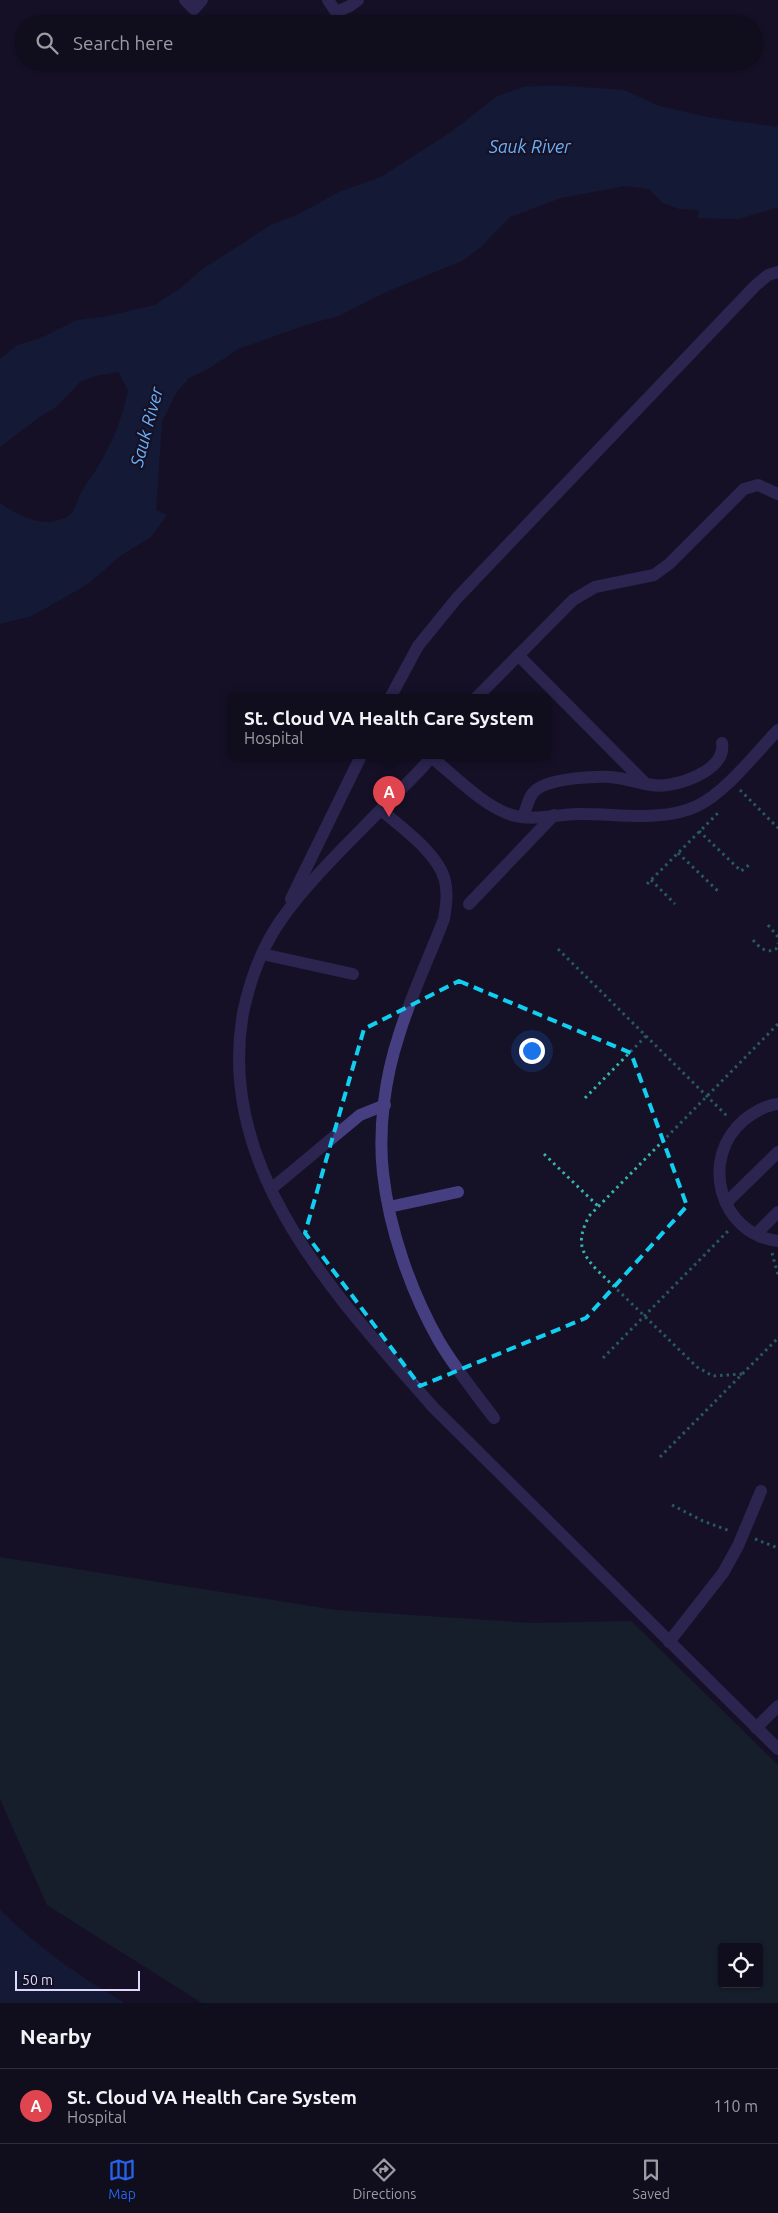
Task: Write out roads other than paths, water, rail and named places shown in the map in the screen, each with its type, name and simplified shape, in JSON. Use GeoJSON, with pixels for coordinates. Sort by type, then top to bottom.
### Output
{"type":"FeatureCollection","features":[{"type":"Feature","properties":{"kind":"street"},"geometry":{"type":"LineString","coordinates":[[185,0],[194,8],[202,0]]}},
{"type":"Feature","properties":{"kind":"street"},"geometry":{"type":"LineString","coordinates":[[328,0],[336,12],[358,0]]}},
{"type":"Feature","properties":{"kind":"street"},"geometry":{"type":"LineString","coordinates":[[392,694],[418,646],[457,598],[755,286],[768,275],[778,272]]}},
{"type":"Feature","properties":{"kind":"street"},"geometry":{"type":"LineString","coordinates":[[480,694],[573,600],[595,587],[654,575],[669,564],[744,489],[758,485],[778,494]]}},
{"type":"Feature","properties":{"kind":"street"},"geometry":{"type":"LineString","coordinates":[[518,655],[646,784]]}},
{"type":"Feature","properties":{"kind":"street"},"geometry":{"type":"LineString","coordinates":[[436,759],[498,809],[511,815],[523,817],[676,813],[698,806],[720,790],[778,730]]}},
{"type":"Feature","properties":{"kind":"street"},"geometry":{"type":"LineString","coordinates":[[523,817],[530,797],[541,786],[555,781],[607,776],[667,786],[704,772],[721,758],[723,751],[722,743]]}},
{"type":"Feature","properties":{"kind":"street"},"geometry":{"type":"LineString","coordinates":[[360,759],[262,954],[246,1001],[238,1055],[240,1087],[245,1118],[254,1151],[282,1213],[312,1259],[426,1400],[778,1749]]}},
{"type":"Feature","properties":{"kind":"street"},"geometry":{"type":"LineString","coordinates":[[281,919],[304,891],[429,759]]}},
{"type":"Feature","properties":{"kind":"street"},"geometry":{"type":"LineString","coordinates":[[381,810],[414,838],[434,859],[444,879],[447,900],[444,919],[398,1036],[382,1122],[382,1173],[389,1207],[407,1270],[421,1305],[440,1341],[494,1418]]}},
{"type":"Feature","properties":{"kind":"street"},"geometry":{"type":"LineString","coordinates":[[469,904],[554,815]]}},
{"type":"Feature","properties":{"kind":"street"},"geometry":{"type":"LineString","coordinates":[[262,954],[353,974]]}},
{"type":"Feature","properties":{"kind":"street"},"geometry":{"type":"LineString","coordinates":[[775,1247],[768,1240],[747,1230],[731,1213],[721,1193],[718,1170],[723,1148],[735,1128],[752,1113],[778,1104]]}},
{"type":"Feature","properties":{"kind":"street"},"geometry":{"type":"LineString","coordinates":[[271,1188],[360,1115],[385,1105]]}},
{"type":"Feature","properties":{"kind":"street"},"geometry":{"type":"LineString","coordinates":[[726,1203],[778,1152]]}},
{"type":"Feature","properties":{"kind":"street"},"geometry":{"type":"LineString","coordinates":[[389,1207],[458,1192]]}},
{"type":"Feature","properties":{"kind":"street"},"geometry":{"type":"LineString","coordinates":[[756,1234],[778,1212]]}},
{"type":"Feature","properties":{"kind":"street"},"geometry":{"type":"LineString","coordinates":[[669,1642],[723,1573],[761,1490]]}},
{"type":"Feature","properties":{"kind":"street"},"geometry":{"type":"LineString","coordinates":[[756,1728],[778,1706]]}},
{"type":"Feature","properties":{"kind":"water","name":"Sauk River"},"geometry":{"type":"Polygon","coordinates":[[[523,87],[624,90],[659,106],[712,118],[778,127],[778,207],[739,219],[698,218],[699,210],[679,209],[663,203],[649,189],[625,186],[561,198],[510,217],[481,247],[462,261],[386,292],[339,316],[309,324],[238,349],[210,368],[189,378],[176,393],[162,422],[156,510],[167,515],[151,537],[120,556],[88,584],[32,616],[0,624],[0,503],[24,517],[41,522],[58,520],[70,515],[82,491],[109,447],[123,410],[128,390],[118,372],[95,376],[80,382],[55,408],[42,415],[0,447],[0,359],[17,345],[41,338],[77,320],[103,317],[155,305],[182,287],[201,270],[271,225],[299,214],[339,192],[381,177],[451,132],[496,97],[523,87]]]}},
{"type":"Feature","properties":{"kind":"water"},"geometry":{"type":"Polygon","coordinates":[[[0,1910],[14,1924],[60,1961],[125,2003],[0,2003],[0,1910]]]}},
{"type":"Feature","properties":{"kind":"place","name":"St. Cloud VA Health Care System"},"geometry":{"type":"Point","coordinates":[389,817]}}]}
